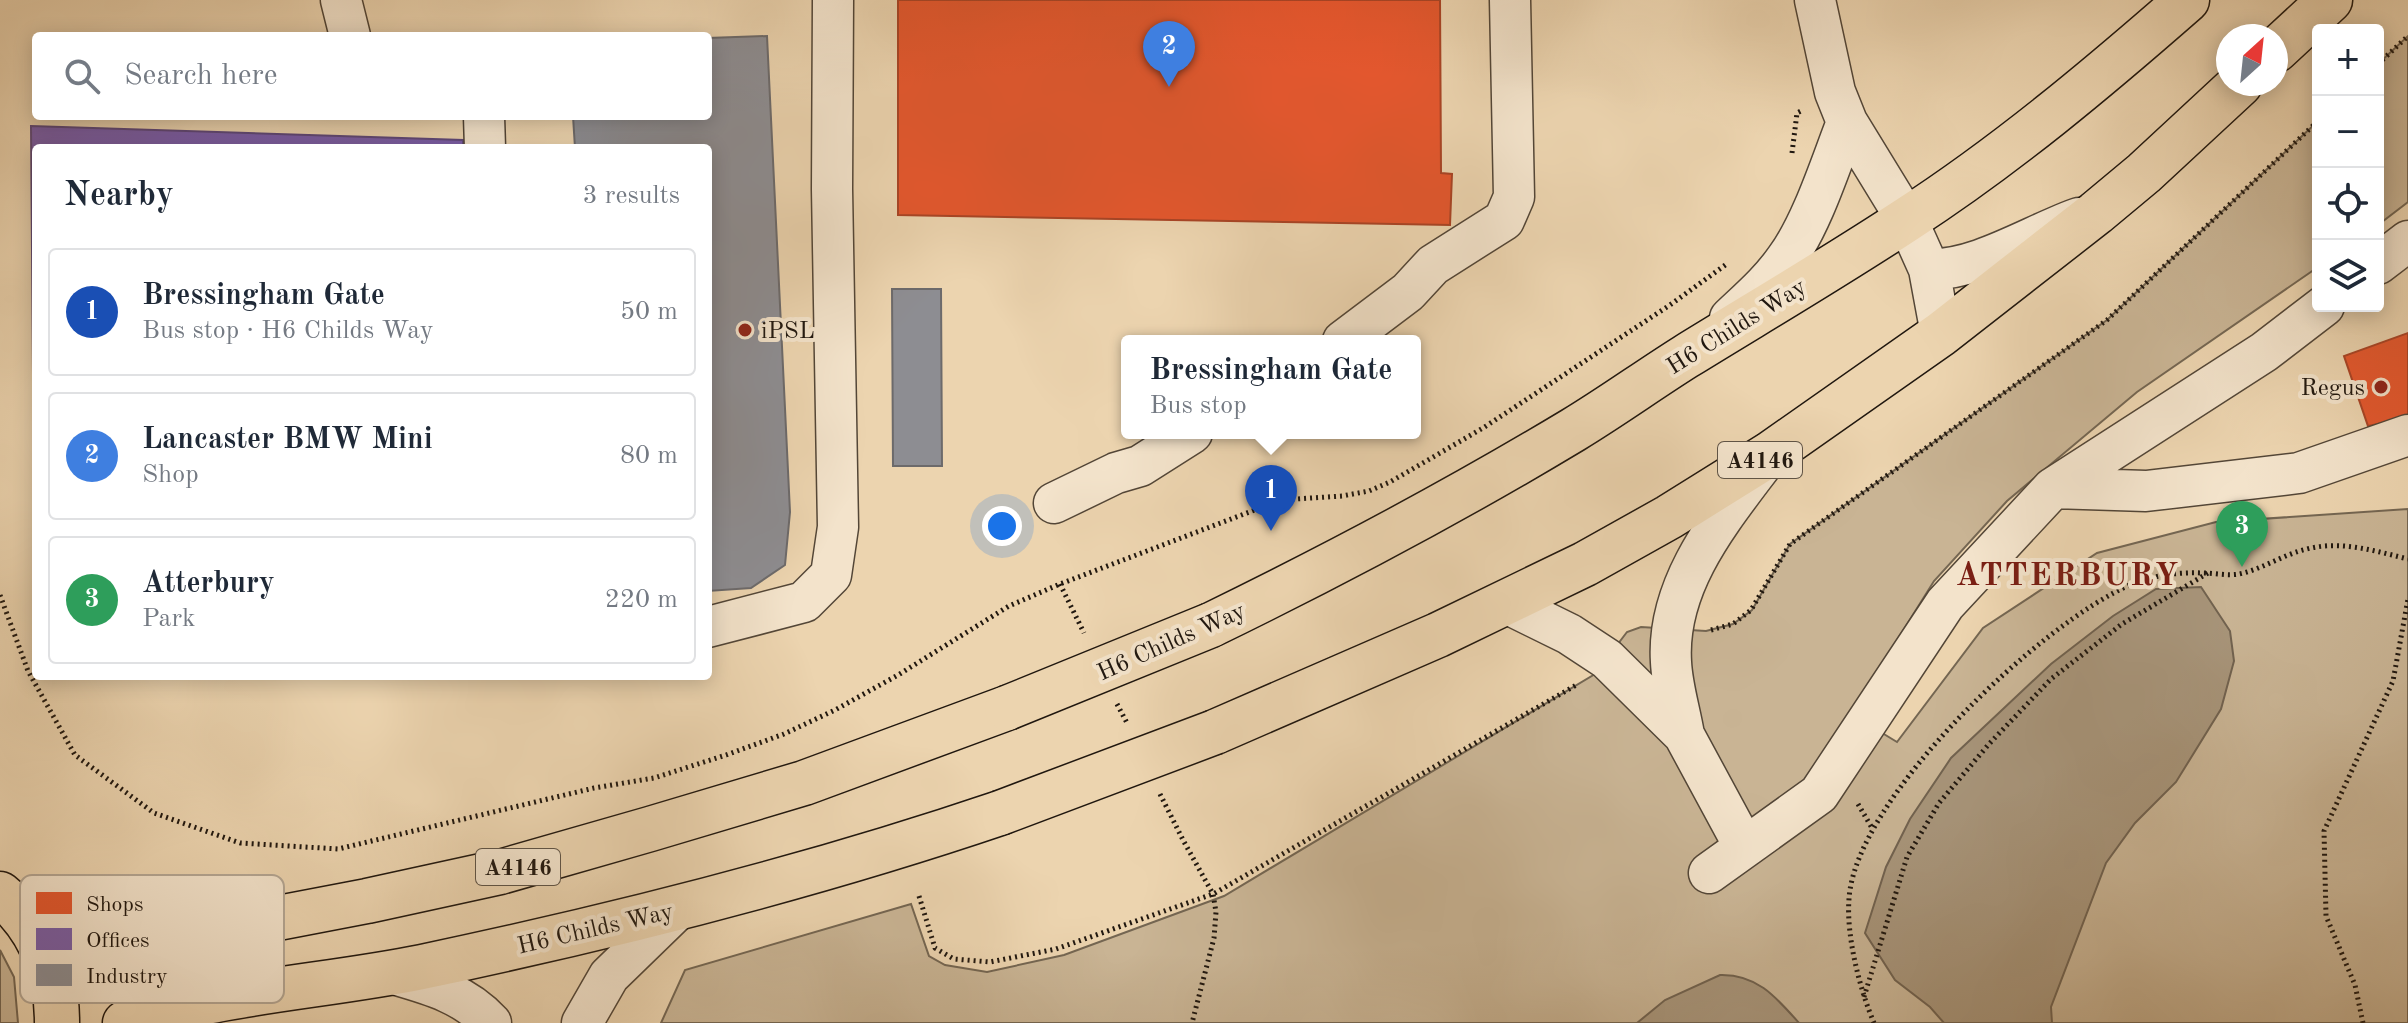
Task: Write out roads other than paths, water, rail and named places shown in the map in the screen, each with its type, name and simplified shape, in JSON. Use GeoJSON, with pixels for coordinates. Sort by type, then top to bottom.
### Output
{"type":"FeatureCollection","features":[{"type":"Feature","properties":{"kind":"highway","name":"H6 Childs Way"},"geometry":{"type":"LineString","coordinates":[[284,917],[500,872],[804,783],[1007,708],[1211,625],[1347,559],[1437,509],[1574,429],[1907,220],[1991,160],[2135,46],[2187,0]]}},
{"type":"Feature","properties":{"kind":"highway"},"geometry":{"type":"LineString","coordinates":[[2288,39],[2330,0]]}},
{"type":"Feature","properties":{"kind":"highway","name":"H6 Childs Way"},"geometry":{"type":"LineString","coordinates":[[284,989],[390,973],[678,909],[1000,813],[1215,732],[1506,603],[1669,517],[1770,454],[1941,334],[2096,213],[2227,96]]}},
{"type":"Feature","properties":{"kind":"highway","name":"A4146"},"geometry":{"type":"LineString","coordinates":[[6,899],[20,916]]}},
{"type":"Feature","properties":{"kind":"highway","name":"H6 Childs Way"},"geometry":{"type":"LineString","coordinates":[[125,1023],[198,1003]]}},
{"type":"Feature","properties":{"kind":"street"},"geometry":{"type":"LineString","coordinates":[[341,0],[349,32]]}},
{"type":"Feature","properties":{"kind":"street"},"geometry":{"type":"LineString","coordinates":[[712,626],[804,602],[831,575],[835,555],[838,527],[832,189],[833,0]]}},
{"type":"Feature","properties":{"kind":"street"},"geometry":{"type":"LineString","coordinates":[[1351,335],[1408,292],[1433,265],[1504,220],[1514,197],[1510,0]]}},
{"type":"Feature","properties":{"kind":"street"},"geometry":{"type":"LineString","coordinates":[[1815,0],[1841,107],[1907,220],[1929,269],[1941,334]]}},
{"type":"Feature","properties":{"kind":"street"},"geometry":{"type":"LineString","coordinates":[[1659,373],[1715,332],[1763,288],[1788,257],[1811,211],[1841,107]]}},
{"type":"Feature","properties":{"kind":"street"},"geometry":{"type":"LineString","coordinates":[[484,120],[485,144]]}},
{"type":"Feature","properties":{"kind":"street"},"geometry":{"type":"LineString","coordinates":[[1929,269],[1971,264],[2045,230],[2096,213]]}},
{"type":"Feature","properties":{"kind":"street"},"geometry":{"type":"LineString","coordinates":[[2384,259],[2408,241]]}},
{"type":"Feature","properties":{"kind":"street"},"geometry":{"type":"LineString","coordinates":[[1709,873],[1819,794],[1945,604],[2053,488],[2264,352],[2316,312]]}},
{"type":"Feature","properties":{"kind":"street"},"geometry":{"type":"LineString","coordinates":[[2053,488],[2146,491],[2299,473],[2408,435]]}},
{"type":"Feature","properties":{"kind":"street"},"geometry":{"type":"LineString","coordinates":[[1054,503],[1116,473],[1140,466],[1183,439]]}},
{"type":"Feature","properties":{"kind":"street"},"geometry":{"type":"LineString","coordinates":[[1684,735],[1670,662],[1672,630],[1688,577],[1705,543],[1770,454]]}},
{"type":"Feature","properties":{"kind":"street"},"geometry":{"type":"LineString","coordinates":[[1506,603],[1569,634],[1607,659],[1684,735],[1744,846]]}},
{"type":"Feature","properties":{"kind":"street"},"geometry":{"type":"LineString","coordinates":[[582,1023],[609,976],[678,909]]}},
{"type":"Feature","properties":{"kind":"street"},"geometry":{"type":"LineString","coordinates":[[390,973],[431,985],[466,1000],[491,1023]]}},
{"type":"Feature","properties":{"kind":"place","name":"Lancaster BMW Mini"},"geometry":{"type":"Point","coordinates":[1169,87]}},
{"type":"Feature","properties":{"kind":"place","name":"iPSL"},"geometry":{"type":"Point","coordinates":[745,330]}},
{"type":"Feature","properties":{"kind":"place","name":"Regus"},"geometry":{"type":"Point","coordinates":[2381,387]}},
{"type":"Feature","properties":{"kind":"place","name":"Bressingham Gate"},"geometry":{"type":"Point","coordinates":[1271,531]}},
{"type":"Feature","properties":{"kind":"place","name":"Atterbury"},"geometry":{"type":"Point","coordinates":[2242,567]}},
{"type":"Feature","properties":{"kind":"district","name":"ATTERBURY"},"geometry":{"type":"Point","coordinates":[2068,574]}}]}
